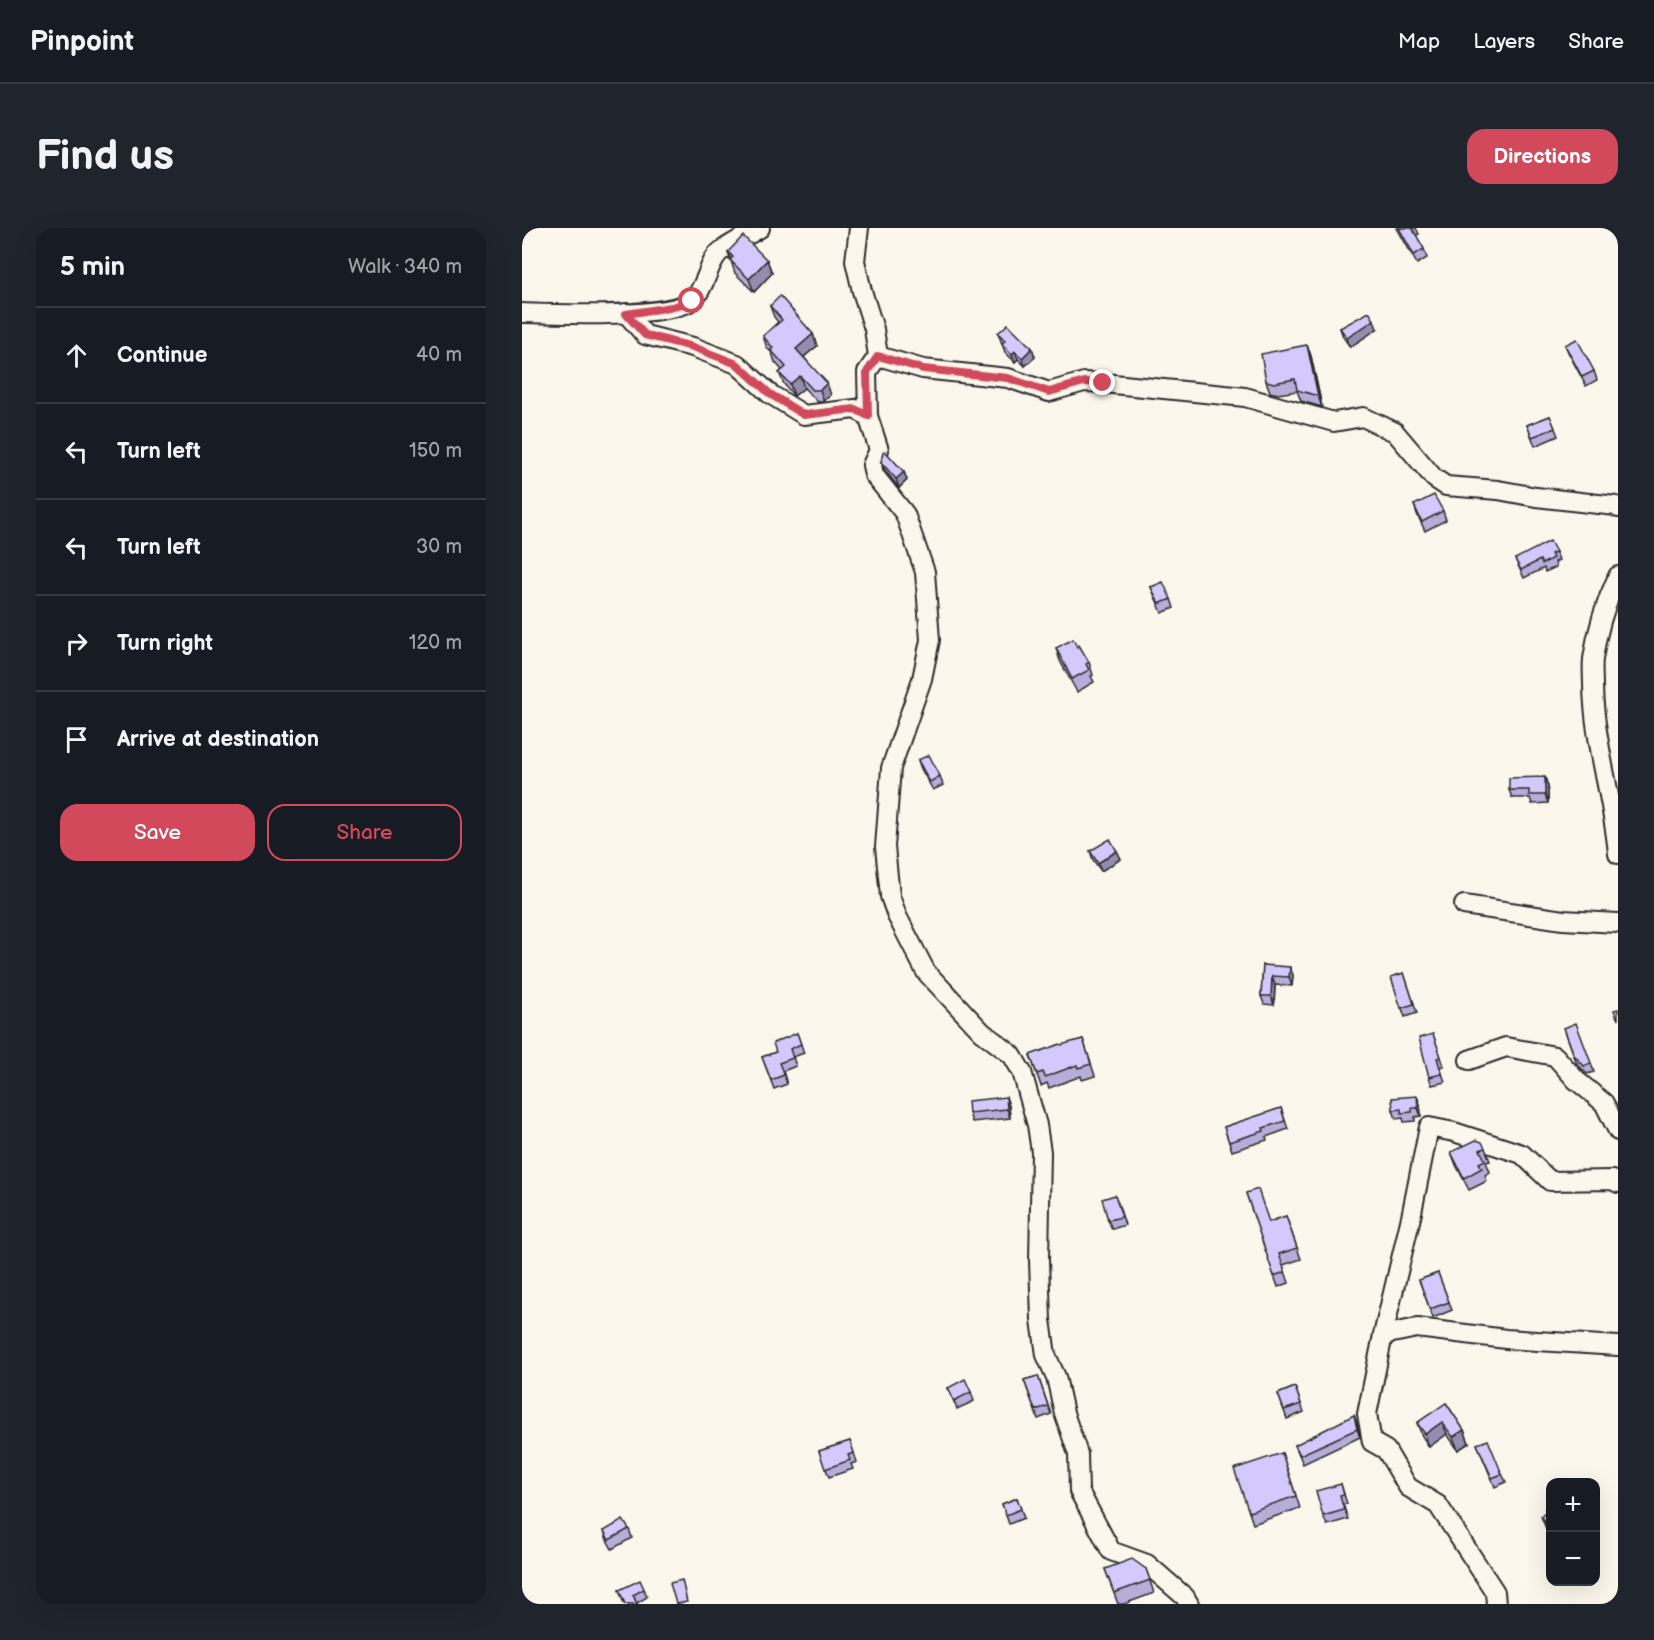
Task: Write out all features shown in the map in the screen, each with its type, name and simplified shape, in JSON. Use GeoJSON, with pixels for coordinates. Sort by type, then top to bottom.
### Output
{"type":"FeatureCollection","features":[{"type":"Feature","properties":{"kind":"street"},"geometry":{"type":"LineString","coordinates":[[522,313],[626,314],[672,307],[692,301],[706,281],[718,254],[760,228]]}},
{"type":"Feature","properties":{"kind":"street"},"geometry":{"type":"LineString","coordinates":[[859,228],[855,261],[874,329],[878,356],[867,372],[868,416],[879,450],[872,465],[874,475],[905,514],[925,572],[930,640],[922,679],[891,768],[885,847],[890,896],[897,916],[926,972],[982,1032],[1012,1055],[1022,1072],[1029,1092],[1041,1152],[1039,1260],[1041,1320],[1046,1355],[1056,1377],[1064,1413],[1078,1454],[1079,1491],[1111,1551],[1147,1564],[1185,1597],[1189,1604]]}},
{"type":"Feature","properties":{"kind":"street"},"geometry":{"type":"LineString","coordinates":[[626,314],[645,335],[693,347],[737,364],[770,394],[804,415],[855,409],[868,416]]}},
{"type":"Feature","properties":{"kind":"street"},"geometry":{"type":"LineString","coordinates":[[878,356],[923,369],[1008,378],[1049,392],[1084,382],[1103,383],[1245,397],[1334,422],[1363,417],[1395,432],[1434,478],[1446,486],[1498,490],[1618,508]]}},
{"type":"Feature","properties":{"kind":"street"},"geometry":{"type":"LineString","coordinates":[[1618,576],[1605,605],[1593,660],[1594,705],[1603,765],[1617,824],[1618,854]]}},
{"type":"Feature","properties":{"kind":"street"},"geometry":{"type":"LineString","coordinates":[[1464,905],[1563,920],[1618,923]]}},
{"type":"Feature","properties":{"kind":"street"},"geometry":{"type":"LineString","coordinates":[[1469,1060],[1506,1047],[1555,1056],[1576,1080],[1604,1103],[1618,1131]]}},
{"type":"Feature","properties":{"kind":"street"},"geometry":{"type":"LineString","coordinates":[[1496,1604],[1495,1592],[1438,1505],[1408,1487],[1386,1450],[1372,1442],[1367,1414],[1429,1127],[1454,1132],[1522,1154],[1550,1181],[1612,1180],[1618,1183]]}},
{"type":"Feature","properties":{"kind":"street"},"geometry":{"type":"LineString","coordinates":[[1383,1335],[1417,1328],[1506,1340],[1618,1346]]}},
{"type":"Feature","properties":{"kind":"building"},"geometry":{"type":"Polygon","coordinates":[[[1399,228],[1412,228],[1424,249],[1414,255],[1399,228]]]}},
{"type":"Feature","properties":{"kind":"building"},"geometry":{"type":"Polygon","coordinates":[[[743,236],[767,260],[749,279],[730,260],[733,257],[728,252],[743,236]]]}},
{"type":"Feature","properties":{"kind":"building"},"geometry":{"type":"Polygon","coordinates":[[[780,296],[813,334],[796,349],[827,383],[820,390],[813,390],[800,376],[790,384],[779,373],[786,367],[771,350],[773,348],[763,336],[782,320],[770,306],[780,296]]]}},
{"type":"Feature","properties":{"kind":"building"},"geometry":{"type":"Polygon","coordinates":[[[1369,312],[1374,320],[1347,338],[1340,328],[1369,312]]]}},
{"type":"Feature","properties":{"kind":"building"},"geometry":{"type":"Polygon","coordinates":[[[1008,324],[1032,348],[1022,358],[1015,351],[1012,354],[1002,344],[1005,340],[998,333],[1008,324]]]}},
{"type":"Feature","properties":{"kind":"building"},"geometry":{"type":"Polygon","coordinates":[[[1577,339],[1594,371],[1582,377],[1565,345],[1577,339]]]}},
{"type":"Feature","properties":{"kind":"building"},"geometry":{"type":"Polygon","coordinates":[[[1307,345],[1318,396],[1297,390],[1295,379],[1274,383],[1266,381],[1261,354],[1307,345]]]}},
{"type":"Feature","properties":{"kind":"building"},"geometry":{"type":"Polygon","coordinates":[[[1550,416],[1555,428],[1532,437],[1527,425],[1550,416]]]}},
{"type":"Feature","properties":{"kind":"building"},"geometry":{"type":"Polygon","coordinates":[[[885,451],[904,472],[896,479],[881,462],[885,451]]]}},
{"type":"Feature","properties":{"kind":"building"},"geometry":{"type":"Polygon","coordinates":[[[1434,495],[1443,511],[1422,522],[1414,505],[1434,495]]]}},
{"type":"Feature","properties":{"kind":"building"},"geometry":{"type":"Polygon","coordinates":[[[1550,541],[1556,552],[1551,554],[1553,558],[1542,564],[1540,560],[1521,570],[1515,559],[1550,541]]]}},
{"type":"Feature","properties":{"kind":"building"},"geometry":{"type":"Polygon","coordinates":[[[1163,582],[1171,599],[1159,604],[1151,587],[1163,582]]]}},
{"type":"Feature","properties":{"kind":"building"},"geometry":{"type":"Polygon","coordinates":[[[1073,639],[1089,662],[1086,664],[1089,670],[1072,679],[1056,648],[1073,639]]]}},
{"type":"Feature","properties":{"kind":"building"},"geometry":{"type":"Polygon","coordinates":[[[929,755],[940,776],[930,782],[918,760],[929,755]]]}},
{"type":"Feature","properties":{"kind":"building"},"geometry":{"type":"Polygon","coordinates":[[[1545,777],[1545,795],[1529,795],[1529,790],[1509,790],[1509,778],[1545,777]]]}},
{"type":"Feature","properties":{"kind":"building"},"geometry":{"type":"Polygon","coordinates":[[[1110,839],[1117,851],[1098,863],[1090,851],[1110,839]]]}},
{"type":"Feature","properties":{"kind":"building"},"geometry":{"type":"Polygon","coordinates":[[[1263,965],[1290,967],[1289,977],[1272,976],[1271,996],[1261,996],[1263,965]]]}},
{"type":"Feature","properties":{"kind":"building"},"geometry":{"type":"Polygon","coordinates":[[[1404,973],[1414,1004],[1401,1008],[1391,977],[1404,973]]]}},
{"type":"Feature","properties":{"kind":"building"},"geometry":{"type":"Polygon","coordinates":[[[1576,1023],[1591,1063],[1584,1066],[1574,1055],[1564,1028],[1576,1023]]]}},
{"type":"Feature","properties":{"kind":"building"},"geometry":{"type":"Polygon","coordinates":[[[797,1033],[801,1044],[790,1049],[793,1058],[779,1063],[784,1075],[771,1080],[762,1057],[776,1052],[773,1043],[797,1033]]]}},
{"type":"Feature","properties":{"kind":"building"},"geometry":{"type":"Polygon","coordinates":[[[1433,1034],[1441,1057],[1437,1058],[1442,1074],[1429,1077],[1419,1038],[1433,1034]]]}},
{"type":"Feature","properties":{"kind":"building"},"geometry":{"type":"Polygon","coordinates":[[[1083,1039],[1091,1064],[1078,1068],[1077,1065],[1045,1077],[1043,1072],[1037,1074],[1030,1055],[1060,1044],[1083,1039]]]}},
{"type":"Feature","properties":{"kind":"building"},"geometry":{"type":"Polygon","coordinates":[[[1417,1096],[1418,1108],[1412,1108],[1412,1112],[1401,1113],[1401,1109],[1393,1110],[1392,1098],[1417,1096]]]}},
{"type":"Feature","properties":{"kind":"building"},"geometry":{"type":"Polygon","coordinates":[[[1006,1097],[1007,1109],[969,1113],[968,1101],[1006,1097]]]}},
{"type":"Feature","properties":{"kind":"building"},"geometry":{"type":"Polygon","coordinates":[[[1281,1108],[1285,1121],[1263,1128],[1264,1131],[1229,1142],[1224,1127],[1281,1108]]]}},
{"type":"Feature","properties":{"kind":"building"},"geometry":{"type":"Polygon","coordinates":[[[1476,1140],[1482,1142],[1485,1148],[1480,1150],[1485,1160],[1479,1163],[1482,1168],[1464,1178],[1451,1152],[1476,1140]]]}},
{"type":"Feature","properties":{"kind":"building"},"geometry":{"type":"Polygon","coordinates":[[[1258,1189],[1269,1222],[1286,1216],[1297,1248],[1279,1254],[1285,1272],[1274,1276],[1246,1193],[1258,1189]]]}},
{"type":"Feature","properties":{"kind":"building"},"geometry":{"type":"Polygon","coordinates":[[[1115,1195],[1122,1217],[1108,1220],[1102,1199],[1115,1195]]]}},
{"type":"Feature","properties":{"kind":"building"},"geometry":{"type":"Polygon","coordinates":[[[1438,1273],[1449,1302],[1430,1309],[1419,1280],[1438,1273]]]}},
{"type":"Feature","properties":{"kind":"building"},"geometry":{"type":"Polygon","coordinates":[[[1038,1376],[1048,1406],[1035,1410],[1024,1380],[1038,1376]]]}},
{"type":"Feature","properties":{"kind":"building"},"geometry":{"type":"Polygon","coordinates":[[[965,1379],[971,1392],[954,1401],[948,1388],[965,1379]]]}},
{"type":"Feature","properties":{"kind":"building"},"geometry":{"type":"Polygon","coordinates":[[[1295,1387],[1301,1404],[1284,1410],[1278,1394],[1295,1387]]]}},
{"type":"Feature","properties":{"kind":"building"},"geometry":{"type":"Polygon","coordinates":[[[1446,1403],[1464,1430],[1453,1437],[1442,1422],[1425,1434],[1417,1423],[1446,1403]]]}},
{"type":"Feature","properties":{"kind":"building"},"geometry":{"type":"Polygon","coordinates":[[[1354,1415],[1357,1429],[1300,1455],[1295,1445],[1354,1415]]]}},
{"type":"Feature","properties":{"kind":"building"},"geometry":{"type":"Polygon","coordinates":[[[1488,1440],[1502,1474],[1492,1478],[1477,1444],[1488,1440]]]}},
{"type":"Feature","properties":{"kind":"building"},"geometry":{"type":"Polygon","coordinates":[[[850,1441],[854,1453],[848,1455],[850,1460],[825,1469],[819,1451],[850,1441]]]}},
{"type":"Feature","properties":{"kind":"building"},"geometry":{"type":"Polygon","coordinates":[[[1282,1453],[1296,1496],[1249,1512],[1234,1469],[1282,1453]]]}},
{"type":"Feature","properties":{"kind":"building"},"geometry":{"type":"Polygon","coordinates":[[[1341,1484],[1344,1495],[1340,1496],[1344,1510],[1323,1516],[1316,1491],[1341,1484]]]}},
{"type":"Feature","properties":{"kind":"building"},"geometry":{"type":"Polygon","coordinates":[[[1017,1498],[1021,1509],[1006,1515],[1002,1504],[1017,1498]]]}},
{"type":"Feature","properties":{"kind":"building"},"geometry":{"type":"Polygon","coordinates":[[[1546,1513],[1546,1524],[1541,1516],[1546,1513]]]}},
{"type":"Feature","properties":{"kind":"building"},"geometry":{"type":"Polygon","coordinates":[[[623,1520],[629,1529],[609,1540],[604,1531],[623,1520]]]}},
{"type":"Feature","properties":{"kind":"building"},"geometry":{"type":"Polygon","coordinates":[[[1132,1559],[1146,1569],[1150,1580],[1114,1593],[1105,1569],[1132,1559]]]}},
{"type":"Feature","properties":{"kind":"building"},"geometry":{"type":"Polygon","coordinates":[[[640,1580],[644,1589],[633,1595],[637,1604],[625,1604],[619,1590],[640,1580]]]}},
{"type":"Feature","properties":{"kind":"building"},"geometry":{"type":"Polygon","coordinates":[[[682,1580],[687,1602],[676,1604],[670,1583],[682,1580]]]}},
{"type":"Feature","properties":{"kind":"route"},"geometry":{"type":"LineString","coordinates":[[692,301],[672,307],[626,314],[645,335],[693,347],[737,364],[770,394],[804,415],[855,409],[868,416],[867,372],[878,356],[923,369],[1008,378],[1049,392],[1084,382],[1103,383]]}}]}
